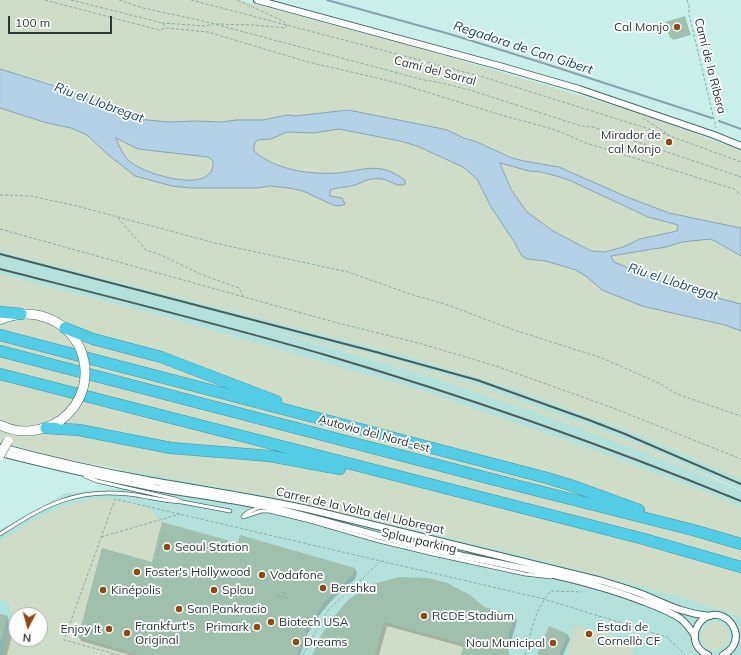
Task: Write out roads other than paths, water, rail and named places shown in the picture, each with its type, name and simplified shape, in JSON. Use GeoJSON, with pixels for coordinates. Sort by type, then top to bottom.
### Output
{"type":"FeatureCollection","features":[{"type":"Feature","properties":{"kind":"highway"},"geometry":{"type":"LineString","coordinates":[[0,312],[22,314]]}},
{"type":"Feature","properties":{"kind":"highway"},"geometry":{"type":"LineString","coordinates":[[65,328],[93,339],[180,364],[327,420]]}},
{"type":"Feature","properties":{"kind":"highway"},"geometry":{"type":"LineString","coordinates":[[0,335],[553,480],[686,528]]}},
{"type":"Feature","properties":{"kind":"highway","name":"Autovia del Nord-est"},"geometry":{"type":"LineString","coordinates":[[0,351],[686,528],[741,544]]}},
{"type":"Feature","properties":{"kind":"highway"},"geometry":{"type":"LineString","coordinates":[[0,375],[644,539],[741,567]]}},
{"type":"Feature","properties":{"kind":"highway"},"geometry":{"type":"LineString","coordinates":[[46,428],[80,430],[172,448],[270,456],[473,496]]}},
{"type":"Feature","properties":{"kind":"main road"},"geometry":{"type":"LineString","coordinates":[[0,320],[22,314],[49,318],[65,328],[74,337],[80,348],[86,370],[84,384],[76,404],[61,420],[46,428],[34,431],[21,431],[0,425]]}},
{"type":"Feature","properties":{"kind":"main road"},"geometry":{"type":"LineString","coordinates":[[0,454],[8,441],[21,431]]}},
{"type":"Feature","properties":{"kind":"street","name":"Camí del Sorral"},"geometry":{"type":"LineString","coordinates":[[257,0],[503,67],[579,90],[714,135],[741,146]]}},
{"type":"Feature","properties":{"kind":"street","name":"Carrer de la Volta del Llobregat"},"geometry":{"type":"LineString","coordinates":[[0,447],[105,472],[272,501],[602,581],[648,597],[679,610],[697,615],[721,616],[730,622],[734,628],[736,634],[734,645]]}},
{"type":"Feature","properties":{"kind":"street","name":"Carrer de la Volta del Llobregat"},"geometry":{"type":"LineString","coordinates":[[0,454],[156,488],[262,506],[310,517],[441,552],[604,588],[656,607],[682,620],[695,636]]}},
{"type":"Feature","properties":{"kind":"street"},"geometry":{"type":"LineString","coordinates":[[700,655],[695,636],[696,629],[699,623],[710,616]]}},
{"type":"Feature","properties":{"kind":"street"},"geometry":{"type":"LineString","coordinates":[[723,655],[734,645],[741,647]]}},
{"type":"Feature","properties":{"kind":"street"},"geometry":{"type":"LineString","coordinates":[[697,646],[702,652],[708,655]]}},
{"type":"Feature","properties":{"kind":"lane"},"geometry":{"type":"LineString","coordinates":[[71,470],[97,481],[175,499],[182,502]]}},
{"type":"Feature","properties":{"kind":"lane"},"geometry":{"type":"LineString","coordinates":[[0,534],[40,510],[80,495],[113,493],[182,502],[230,511]]}},
{"type":"Feature","properties":{"kind":"lane","name":"Splau parking"},"geometry":{"type":"LineString","coordinates":[[262,506],[248,512],[243,517],[261,511],[269,512],[433,554],[525,574],[568,579]]}},
{"type":"Feature","properties":{"kind":"waterway","name":"Regadora de Can Gibert"},"geometry":{"type":"LineString","coordinates":[[327,0],[453,35],[712,118]]}},
{"type":"Feature","properties":{"kind":"waterway","name":"Regadora de Can Gibert"},"geometry":{"type":"LineString","coordinates":[[719,121],[741,129]]}},
{"type":"Feature","properties":{"kind":"railway"},"geometry":{"type":"LineString","coordinates":[[0,254],[376,352],[477,380],[625,434],[741,484]]}},
{"type":"Feature","properties":{"kind":"railway"},"geometry":{"type":"LineString","coordinates":[[0,269],[247,333],[433,388],[588,442],[741,501]]}},
{"type":"Feature","properties":{"kind":"place","name":"Cal Monjo"},"geometry":{"type":"Point","coordinates":[677,27]}},
{"type":"Feature","properties":{"kind":"place","name":"Mirador de cal Monjo"},"geometry":{"type":"Point","coordinates":[669,142]}},
{"type":"Feature","properties":{"kind":"place","name":"Seoul Station"},"geometry":{"type":"Point","coordinates":[167,547]}},
{"type":"Feature","properties":{"kind":"place","name":"Foster's Hollywood"},"geometry":{"type":"Point","coordinates":[137,572]}},
{"type":"Feature","properties":{"kind":"place","name":"Vodafone"},"geometry":{"type":"Point","coordinates":[262,575]}},
{"type":"Feature","properties":{"kind":"place","name":"Bershka"},"geometry":{"type":"Point","coordinates":[323,588]}},
{"type":"Feature","properties":{"kind":"place","name":"Kinépolis"},"geometry":{"type":"Point","coordinates":[103,590]}},
{"type":"Feature","properties":{"kind":"place","name":"Splau"},"geometry":{"type":"Point","coordinates":[214,590]}},
{"type":"Feature","properties":{"kind":"place","name":"San Pankracio"},"geometry":{"type":"Point","coordinates":[179,609]}},
{"type":"Feature","properties":{"kind":"place","name":"RCDE Stadium"},"geometry":{"type":"Point","coordinates":[424,616]}},
{"type":"Feature","properties":{"kind":"place","name":"Biotech USA"},"geometry":{"type":"Point","coordinates":[271,622]}},
{"type":"Feature","properties":{"kind":"place","name":"Primark"},"geometry":{"type":"Point","coordinates":[257,627]}},
{"type":"Feature","properties":{"kind":"place","name":"Enjoy It"},"geometry":{"type":"Point","coordinates":[109,629]}},
{"type":"Feature","properties":{"kind":"place","name":"Frankfurt's Original"},"geometry":{"type":"Point","coordinates":[127,633]}},
{"type":"Feature","properties":{"kind":"place","name":"Estadi de Cornellà CF"},"geometry":{"type":"Point","coordinates":[589,634]}},
{"type":"Feature","properties":{"kind":"place","name":"Dreams"},"geometry":{"type":"Point","coordinates":[296,642]}},
{"type":"Feature","properties":{"kind":"place","name":"Nou Municipal"},"geometry":{"type":"Point","coordinates":[553,643]}},
{"type":"Feature","properties":{"kind":"water label","name":"Riu el Llobregat"},"geometry":{"type":"Point","coordinates":[99,103]}},
{"type":"Feature","properties":{"kind":"water label","name":"Riu el Llobregat"},"geometry":{"type":"Point","coordinates":[673,282]}}]}
